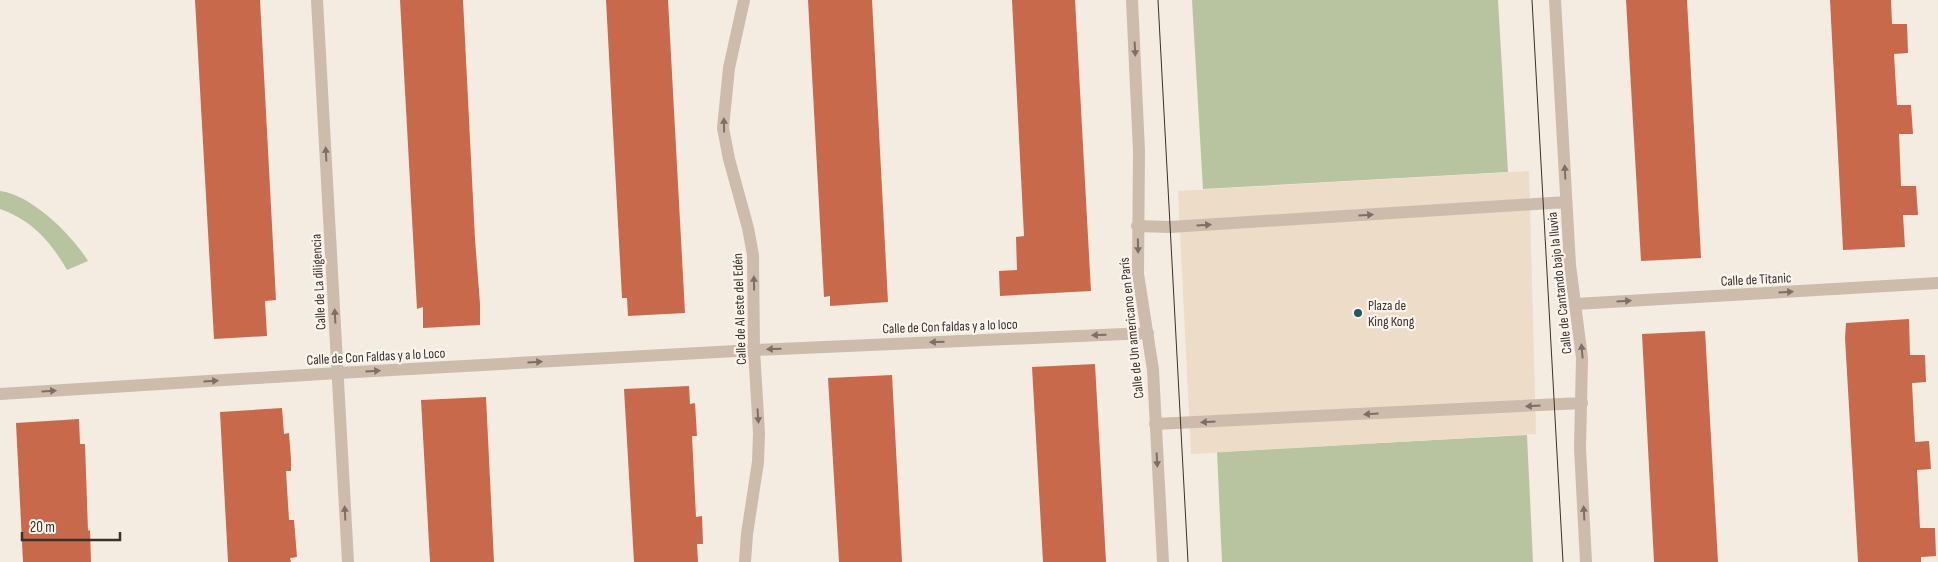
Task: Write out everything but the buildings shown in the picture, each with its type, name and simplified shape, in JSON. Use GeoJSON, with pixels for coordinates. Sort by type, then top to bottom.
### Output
{"type":"FeatureCollection","features":[{"type":"Feature","properties":{"kind":"street","name":"Calle de La diligencia"},"geometry":{"type":"LineString","coordinates":[[318,0],[348,562]]}},
{"type":"Feature","properties":{"kind":"street","name":"Calle de Al este del Edén"},"geometry":{"type":"LineString","coordinates":[[744,0],[729,68],[723,128],[753,255],[754,350],[759,433],[758,462],[747,534],[745,562]]}},
{"type":"Feature","properties":{"kind":"street","name":"Calle de Un americano en París"},"geometry":{"type":"LineString","coordinates":[[1132,0],[1139,151],[1138,274],[1153,370],[1163,562]]}},
{"type":"Feature","properties":{"kind":"street","name":"Calle de Cantando bajo la lluvia"},"geometry":{"type":"LineString","coordinates":[[1555,0],[1570,266],[1582,358],[1580,448],[1586,562]]}},
{"type":"Feature","properties":{"kind":"street"},"geometry":{"type":"LineString","coordinates":[[1137,226],[1170,227],[1566,202]]}},
{"type":"Feature","properties":{"kind":"street","name":"Calle de Titanic"},"geometry":{"type":"LineString","coordinates":[[1575,304],[1938,284]]}},
{"type":"Feature","properties":{"kind":"street","name":"Calle de Con faldas y a lo loco"},"geometry":{"type":"LineString","coordinates":[[754,350],[1148,333]]}},
{"type":"Feature","properties":{"kind":"street","name":"Calle de Con Faldas y a lo Loco"},"geometry":{"type":"LineString","coordinates":[[0,394],[754,350]]}},
{"type":"Feature","properties":{"kind":"street"},"geometry":{"type":"LineString","coordinates":[[1155,424],[1582,403]]}},
{"type":"Feature","properties":{"kind":"green space"},"geometry":{"type":"Polygon","coordinates":[[[1192,0],[1498,0],[1508,172],[1203,189],[1192,0]]]}},
{"type":"Feature","properties":{"kind":"green space"},"geometry":{"type":"Polygon","coordinates":[[[0,191],[12,194],[38,208],[62,228],[88,261],[67,270],[40,233],[22,219],[0,209],[0,191]]]}},
{"type":"Feature","properties":{"kind":"green space"},"geometry":{"type":"Polygon","coordinates":[[[1527,435],[1533,562],[1222,562],[1217,452],[1527,435]]]}},
{"type":"Feature","properties":{"kind":"shaded area","name":"Plaza de King Kong"},"geometry":{"type":"Polygon","coordinates":[[[1529,171],[1536,434],[1191,454],[1178,191],[1529,171]]]}},
{"type":"Feature","properties":{"kind":"tram line"},"geometry":{"type":"LineString","coordinates":[[1158,0],[1188,562]]}},
{"type":"Feature","properties":{"kind":"tram line"},"geometry":{"type":"LineString","coordinates":[[1532,0],[1563,562]]}},
{"type":"Feature","properties":{"kind":"place","name":"Plaza de King Kong"},"geometry":{"type":"Point","coordinates":[1358,313]}}]}
